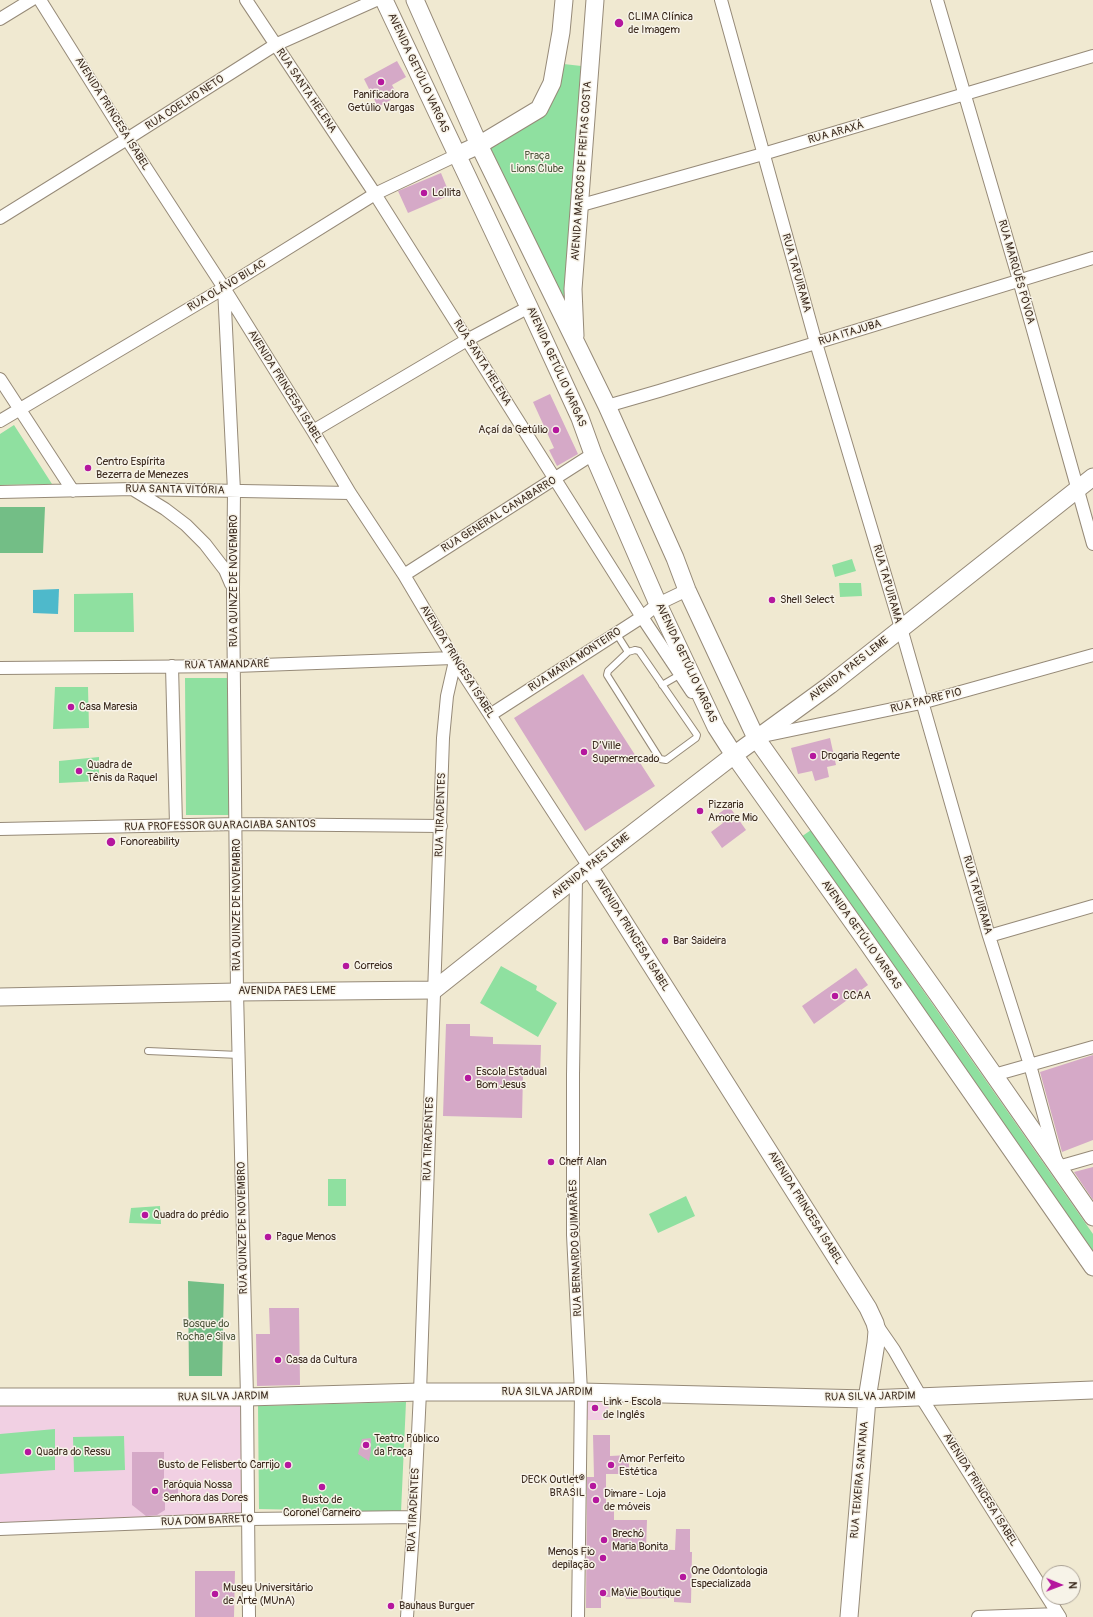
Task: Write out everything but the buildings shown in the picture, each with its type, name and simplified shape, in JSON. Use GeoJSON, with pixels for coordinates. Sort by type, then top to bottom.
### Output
{"type":"FeatureCollection","features":[{"type":"Feature","properties":{"kind":"main road","name":"AVENIDA GETÚLIO VARGAS"},"geometry":{"type":"LineString","coordinates":[[384,0],[552,356],[580,418],[593,454],[658,604],[716,728],[1093,1267]]}},
{"type":"Feature","properties":{"kind":"main road"},"geometry":{"type":"LineString","coordinates":[[415,0],[479,145],[587,368],[607,406],[675,558],[687,590],[756,738],[1093,1217]]}},
{"type":"Feature","properties":{"kind":"main road"},"geometry":{"type":"LineString","coordinates":[[456,155],[479,145],[539,109],[552,83],[561,32],[564,0]]}},
{"type":"Feature","properties":{"kind":"main road","name":"AVENIDA MARCOS DE FREITAS COSTA"},"geometry":{"type":"LineString","coordinates":[[575,342],[572,289],[595,0]]}},
{"type":"Feature","properties":{"kind":"main road"},"geometry":{"type":"LineString","coordinates":[[552,356],[568,370],[574,371],[587,368]]}},
{"type":"Feature","properties":{"kind":"main road","name":"AVENIDA PAES LEME"},"geometry":{"type":"LineString","coordinates":[[0,997],[434,990],[734,754],[830,685],[900,628],[1093,477]]}},
{"type":"Feature","properties":{"kind":"main road","name":"AVENIDA PRINCESA ISABEL"},"geometry":{"type":"LineString","coordinates":[[589,867],[868,1308],[875,1322],[877,1331],[876,1343]]}},
{"type":"Feature","properties":{"kind":"main road"},"geometry":{"type":"LineString","coordinates":[[864,938],[875,949],[885,952],[891,947],[893,938],[888,925]]}},
{"type":"Feature","properties":{"kind":"main road"},"geometry":{"type":"LineString","coordinates":[[917,1014],[910,996],[912,991],[917,988],[924,988],[931,990],[941,999]]}},
{"type":"Feature","properties":{"kind":"main road","name":"RUA TEIXEIRA SANTANA"},"geometry":{"type":"LineString","coordinates":[[849,1617],[867,1399],[876,1343]]}},
{"type":"Feature","properties":{"kind":"main road","name":"RUA SILVA JARDIM"},"geometry":{"type":"LineString","coordinates":[[0,1397],[247,1397],[420,1392],[581,1392],[867,1399],[1093,1390]]}},
{"type":"Feature","properties":{"kind":"street"},"geometry":{"type":"LineString","coordinates":[[0,19],[31,0]]}},
{"type":"Feature","properties":{"kind":"street","name":"AVENIDA PRINCESA ISABEL"},"geometry":{"type":"LineString","coordinates":[[40,0],[314,431],[350,493],[404,576],[454,660],[589,867]]}},
{"type":"Feature","properties":{"kind":"street","name":"RUA SANTA HELENA"},"geometry":{"type":"LineString","coordinates":[[246,0],[375,194],[642,616],[716,728]]}},
{"type":"Feature","properties":{"kind":"street","name":"RUA COELHO NETO"},"geometry":{"type":"LineString","coordinates":[[0,218],[275,45],[376,0]]}},
{"type":"Feature","properties":{"kind":"street","name":"RUA TAPUIRAMA"},"geometry":{"type":"LineString","coordinates":[[721,0],[816,343],[900,628],[988,936],[1030,1065],[1058,1167]]}},
{"type":"Feature","properties":{"kind":"street","name":"RUA MARQUÊS PÓVOA"},"geometry":{"type":"LineString","coordinates":[[937,0],[1019,280],[1077,489],[1090,523],[1093,544]]}},
{"type":"Feature","properties":{"kind":"street","name":"RUA ARAXÁ"},"geometry":{"type":"LineString","coordinates":[[578,206],[763,154],[1093,56]]}},
{"type":"Feature","properties":{"kind":"street","name":"RUA OLÁVO BILAC"},"geometry":{"type":"LineString","coordinates":[[0,421],[224,288],[375,194],[456,155]]}},
{"type":"Feature","properties":{"kind":"street","name":"RUA ITAJUBA"},"geometry":{"type":"LineString","coordinates":[[607,406],[1093,258]]}},
{"type":"Feature","properties":{"kind":"street","name":"RUA QUINZE DE NOVEMBRO"},"geometry":{"type":"LineString","coordinates":[[224,288],[234,491],[233,590],[239,1054],[249,1520],[248,1617]]}},
{"type":"Feature","properties":{"kind":"street"},"geometry":{"type":"LineString","coordinates":[[314,431],[467,340],[529,306]]}},
{"type":"Feature","properties":{"kind":"street"},"geometry":{"type":"LineString","coordinates":[[0,379],[73,491]]}},
{"type":"Feature","properties":{"kind":"street","name":"RUA GENERAL CANABARRO"},"geometry":{"type":"LineString","coordinates":[[404,576],[593,454]]}},
{"type":"Feature","properties":{"kind":"street"},"geometry":{"type":"LineString","coordinates":[[133,489],[165,509],[186,525],[205,544],[225,570],[233,590]]}},
{"type":"Feature","properties":{"kind":"street","name":"RUA SANTA VITÓRIA"},"geometry":{"type":"LineString","coordinates":[[0,492],[133,489],[350,493]]}},
{"type":"Feature","properties":{"kind":"street","name":"RUA MARIA MONTEIRO"},"geometry":{"type":"LineString","coordinates":[[490,715],[658,604],[687,590]]}},
{"type":"Feature","properties":{"kind":"street","name":"RUA PADRE PIO"},"geometry":{"type":"LineString","coordinates":[[756,738],[921,704],[1093,655]]}},
{"type":"Feature","properties":{"kind":"street","name":"RUA TAMANDARÉ"},"geometry":{"type":"LineString","coordinates":[[0,668],[235,666],[454,660]]}},
{"type":"Feature","properties":{"kind":"street","name":"RUA TIRADENTES"},"geometry":{"type":"LineString","coordinates":[[407,1617],[414,1517],[420,1392],[443,738],[447,696],[454,660]]}},
{"type":"Feature","properties":{"kind":"street"},"geometry":{"type":"LineString","coordinates":[[172,666],[176,825]]}},
{"type":"Feature","properties":{"kind":"street","name":"RUA PROFESSOR GUARACIABA SANTOS"},"geometry":{"type":"LineString","coordinates":[[0,830],[237,824],[441,826]]}},
{"type":"Feature","properties":{"kind":"street","name":"RUA BERNARDO GUIMARÃES"},"geometry":{"type":"LineString","coordinates":[[576,878],[573,1075],[573,1235],[581,1392],[578,1617]]}},
{"type":"Feature","properties":{"kind":"street"},"geometry":{"type":"LineString","coordinates":[[988,936],[1093,906]]}},
{"type":"Feature","properties":{"kind":"street"},"geometry":{"type":"LineString","coordinates":[[994,1075],[1093,1047]]}},
{"type":"Feature","properties":{"kind":"street"},"geometry":{"type":"LineString","coordinates":[[1058,1167],[1093,1157]]}},
{"type":"Feature","properties":{"kind":"street","name":"AVENIDA PRINCESA ISABEL"},"geometry":{"type":"LineString","coordinates":[[875,1322],[894,1350],[920,1397],[1059,1615]]}},
{"type":"Feature","properties":{"kind":"street","name":"RUA DOM BARRETO"},"geometry":{"type":"LineString","coordinates":[[0,1529],[249,1520],[414,1517]]}},
{"type":"Feature","properties":{"kind":"street"},"geometry":{"type":"LineString","coordinates":[[978,1617],[1059,1615]]}},
{"type":"Feature","properties":{"kind":"lane"},"geometry":{"type":"LineString","coordinates":[[616,633],[628,652]]}},
{"type":"Feature","properties":{"kind":"lane"},"geometry":{"type":"LineString","coordinates":[[635,650],[639,651],[697,735],[696,738],[666,760],[660,758],[608,675],[608,671],[628,652],[635,650]]}},
{"type":"Feature","properties":{"kind":"lane"},"geometry":{"type":"LineString","coordinates":[[662,685],[681,674]]}},
{"type":"Feature","properties":{"kind":"lane"},"geometry":{"type":"LineString","coordinates":[[148,1051],[239,1054]]}},
{"type":"Feature","properties":{"kind":"shaded area","name":"Link - Escola de Inglês"},"geometry":{"type":"Polygon","coordinates":[[[582,1396],[601,1396],[601,1403],[609,1403],[607,1420],[582,1420],[582,1396]]]}},
{"type":"Feature","properties":{"kind":"shaded area"},"geometry":{"type":"Polygon","coordinates":[[[241,1401],[244,1516],[0,1524],[0,1402],[241,1401]]]}},
{"type":"Feature","properties":{"kind":"green space","name":"Praça Lions Clube"},"geometry":{"type":"Polygon","coordinates":[[[555,63],[590,67],[575,342],[479,145],[539,109],[555,63]]]}},
{"type":"Feature","properties":{"kind":"green space"},"geometry":{"type":"Polygon","coordinates":[[[14,425],[52,484],[0,485],[0,434],[14,425]]]}},
{"type":"Feature","properties":{"kind":"green space"},"geometry":{"type":"Polygon","coordinates":[[[0,507],[45,507],[43,553],[0,553],[0,507]]]}},
{"type":"Feature","properties":{"kind":"green space"},"geometry":{"type":"Polygon","coordinates":[[[852,559],[856,571],[835,577],[832,565],[852,559]]]}},
{"type":"Feature","properties":{"kind":"green space"},"geometry":{"type":"Polygon","coordinates":[[[839,583],[861,583],[862,596],[840,597],[839,583]]]}},
{"type":"Feature","properties":{"kind":"green space"},"geometry":{"type":"Polygon","coordinates":[[[133,593],[134,632],[74,632],[74,594],[133,593]]]}},
{"type":"Feature","properties":{"kind":"green space"},"geometry":{"type":"Polygon","coordinates":[[[185,678],[229,678],[230,815],[186,815],[185,678]]]}},
{"type":"Feature","properties":{"kind":"green space","name":"Casa Maresia"},"geometry":{"type":"Polygon","coordinates":[[[55,687],[88,687],[89,728],[53,729],[55,687]]]}},
{"type":"Feature","properties":{"kind":"green space","name":"Quadra de Tênis da Raquel"},"geometry":{"type":"Polygon","coordinates":[[[99,757],[99,781],[59,783],[59,761],[99,757]]]}},
{"type":"Feature","properties":{"kind":"green space"},"geometry":{"type":"Polygon","coordinates":[[[811,830],[1093,1234],[1093,1258],[801,837],[811,830]]]}},
{"type":"Feature","properties":{"kind":"green space","name":"Escola Estadual Bom Jesus"},"geometry":{"type":"Polygon","coordinates":[[[501,966],[537,986],[536,990],[557,1003],[538,1037],[480,1003],[501,966]]]}},
{"type":"Feature","properties":{"kind":"green space"},"geometry":{"type":"Polygon","coordinates":[[[328,1179],[346,1179],[346,1206],[328,1206],[328,1179]]]}},
{"type":"Feature","properties":{"kind":"green space"},"geometry":{"type":"Polygon","coordinates":[[[686,1196],[695,1216],[658,1233],[649,1214],[686,1196]]]}},
{"type":"Feature","properties":{"kind":"green space","name":"Quadra do prédio"},"geometry":{"type":"Polygon","coordinates":[[[160,1206],[161,1224],[129,1223],[131,1208],[160,1206]]]}},
{"type":"Feature","properties":{"kind":"green space","name":"Bosque do Rocha e Silva"},"geometry":{"type":"Polygon","coordinates":[[[188,1281],[224,1284],[222,1376],[189,1376],[188,1281]]]}},
{"type":"Feature","properties":{"kind":"green space"},"geometry":{"type":"Polygon","coordinates":[[[406,1402],[401,1512],[259,1509],[258,1406],[406,1402]]]}},
{"type":"Feature","properties":{"kind":"green space","name":"Quadra do Ressu"},"geometry":{"type":"Polygon","coordinates":[[[55,1429],[55,1470],[0,1474],[0,1434],[55,1429]]]}},
{"type":"Feature","properties":{"kind":"green space"},"geometry":{"type":"Polygon","coordinates":[[[124,1436],[125,1470],[74,1472],[73,1437],[124,1436]]]}},
{"type":"Feature","properties":{"kind":"water"},"geometry":{"type":"Polygon","coordinates":[[[59,589],[58,614],[33,613],[33,590],[59,589]]]}},
{"type":"Feature","properties":{"kind":"place","name":"CLIMA Clínica de Imagem"},"geometry":{"type":"Point","coordinates":[619,23]}},
{"type":"Feature","properties":{"kind":"place","name":"Panificadora Getúlio Vargas"},"geometry":{"type":"Point","coordinates":[381,82]}},
{"type":"Feature","properties":{"kind":"place","name":"Lollita"},"geometry":{"type":"Point","coordinates":[424,193]}},
{"type":"Feature","properties":{"kind":"place","name":"Açaí da Getúlio"},"geometry":{"type":"Point","coordinates":[556,430]}},
{"type":"Feature","properties":{"kind":"place","name":"Centro Espírita Bezerra de Menezes"},"geometry":{"type":"Point","coordinates":[88,468]}},
{"type":"Feature","properties":{"kind":"place","name":"Shell Select"},"geometry":{"type":"Point","coordinates":[772,600]}},
{"type":"Feature","properties":{"kind":"place","name":"Casa Maresia"},"geometry":{"type":"Point","coordinates":[71,707]}},
{"type":"Feature","properties":{"kind":"place","name":"D’Ville Supermercado"},"geometry":{"type":"Point","coordinates":[584,752]}},
{"type":"Feature","properties":{"kind":"place","name":"Drogaria Regente"},"geometry":{"type":"Point","coordinates":[813,756]}},
{"type":"Feature","properties":{"kind":"place","name":"Quadra de Tênis da Raquel"},"geometry":{"type":"Point","coordinates":[79,771]}},
{"type":"Feature","properties":{"kind":"place","name":"Pizzaria Amore Mio"},"geometry":{"type":"Point","coordinates":[700,811]}},
{"type":"Feature","properties":{"kind":"place","name":"Fonoreability"},"geometry":{"type":"Point","coordinates":[111,842]}},
{"type":"Feature","properties":{"kind":"place","name":"Bar Saideira"},"geometry":{"type":"Point","coordinates":[665,941]}},
{"type":"Feature","properties":{"kind":"place","name":"Correios"},"geometry":{"type":"Point","coordinates":[346,966]}},
{"type":"Feature","properties":{"kind":"place","name":"CCAA"},"geometry":{"type":"Point","coordinates":[835,996]}},
{"type":"Feature","properties":{"kind":"place","name":"Escola Estadual Bom Jesus"},"geometry":{"type":"Point","coordinates":[468,1078]}},
{"type":"Feature","properties":{"kind":"place","name":"Cheff Alan"},"geometry":{"type":"Point","coordinates":[551,1162]}},
{"type":"Feature","properties":{"kind":"place","name":"Quadra do prédio"},"geometry":{"type":"Point","coordinates":[145,1215]}},
{"type":"Feature","properties":{"kind":"place","name":"Pague Menos"},"geometry":{"type":"Point","coordinates":[268,1237]}},
{"type":"Feature","properties":{"kind":"place","name":"Casa da Cultura"},"geometry":{"type":"Point","coordinates":[278,1360]}},
{"type":"Feature","properties":{"kind":"place","name":"Link - Escola de Inglês"},"geometry":{"type":"Point","coordinates":[595,1408]}},
{"type":"Feature","properties":{"kind":"place","name":"Teatro Público da Praça"},"geometry":{"type":"Point","coordinates":[366,1445]}},
{"type":"Feature","properties":{"kind":"place","name":"Quadra do Ressu"},"geometry":{"type":"Point","coordinates":[28,1452]}},
{"type":"Feature","properties":{"kind":"place","name":"Busto de Felisberto Carrijo"},"geometry":{"type":"Point","coordinates":[288,1465]}},
{"type":"Feature","properties":{"kind":"place","name":"Amor Perfeito Estética"},"geometry":{"type":"Point","coordinates":[611,1465]}},
{"type":"Feature","properties":{"kind":"place","name":"DECK Outlet® BRASIL"},"geometry":{"type":"Point","coordinates":[593,1486]}},
{"type":"Feature","properties":{"kind":"place","name":"Busto de Coronel Carneiro"},"geometry":{"type":"Point","coordinates":[322,1487]}},
{"type":"Feature","properties":{"kind":"place","name":"Paróquia Nossa Senhora das Dores"},"geometry":{"type":"Point","coordinates":[155,1491]}},
{"type":"Feature","properties":{"kind":"place","name":"Dimare - Loja de móveis"},"geometry":{"type":"Point","coordinates":[596,1500]}},
{"type":"Feature","properties":{"kind":"place","name":"Brechó Maria Bonita"},"geometry":{"type":"Point","coordinates":[604,1540]}},
{"type":"Feature","properties":{"kind":"place","name":"Menos Fio depilação"},"geometry":{"type":"Point","coordinates":[603,1558]}},
{"type":"Feature","properties":{"kind":"place","name":"One Odontologia Especializada"},"geometry":{"type":"Point","coordinates":[683,1577]}},
{"type":"Feature","properties":{"kind":"place","name":"MaVie Boutique"},"geometry":{"type":"Point","coordinates":[603,1593]}},
{"type":"Feature","properties":{"kind":"place","name":"Museu Universitário de Arte (MUnA)"},"geometry":{"type":"Point","coordinates":[215,1594]}},
{"type":"Feature","properties":{"kind":"place","name":"Bauhaus Burguer"},"geometry":{"type":"Point","coordinates":[391,1606]}}]}
